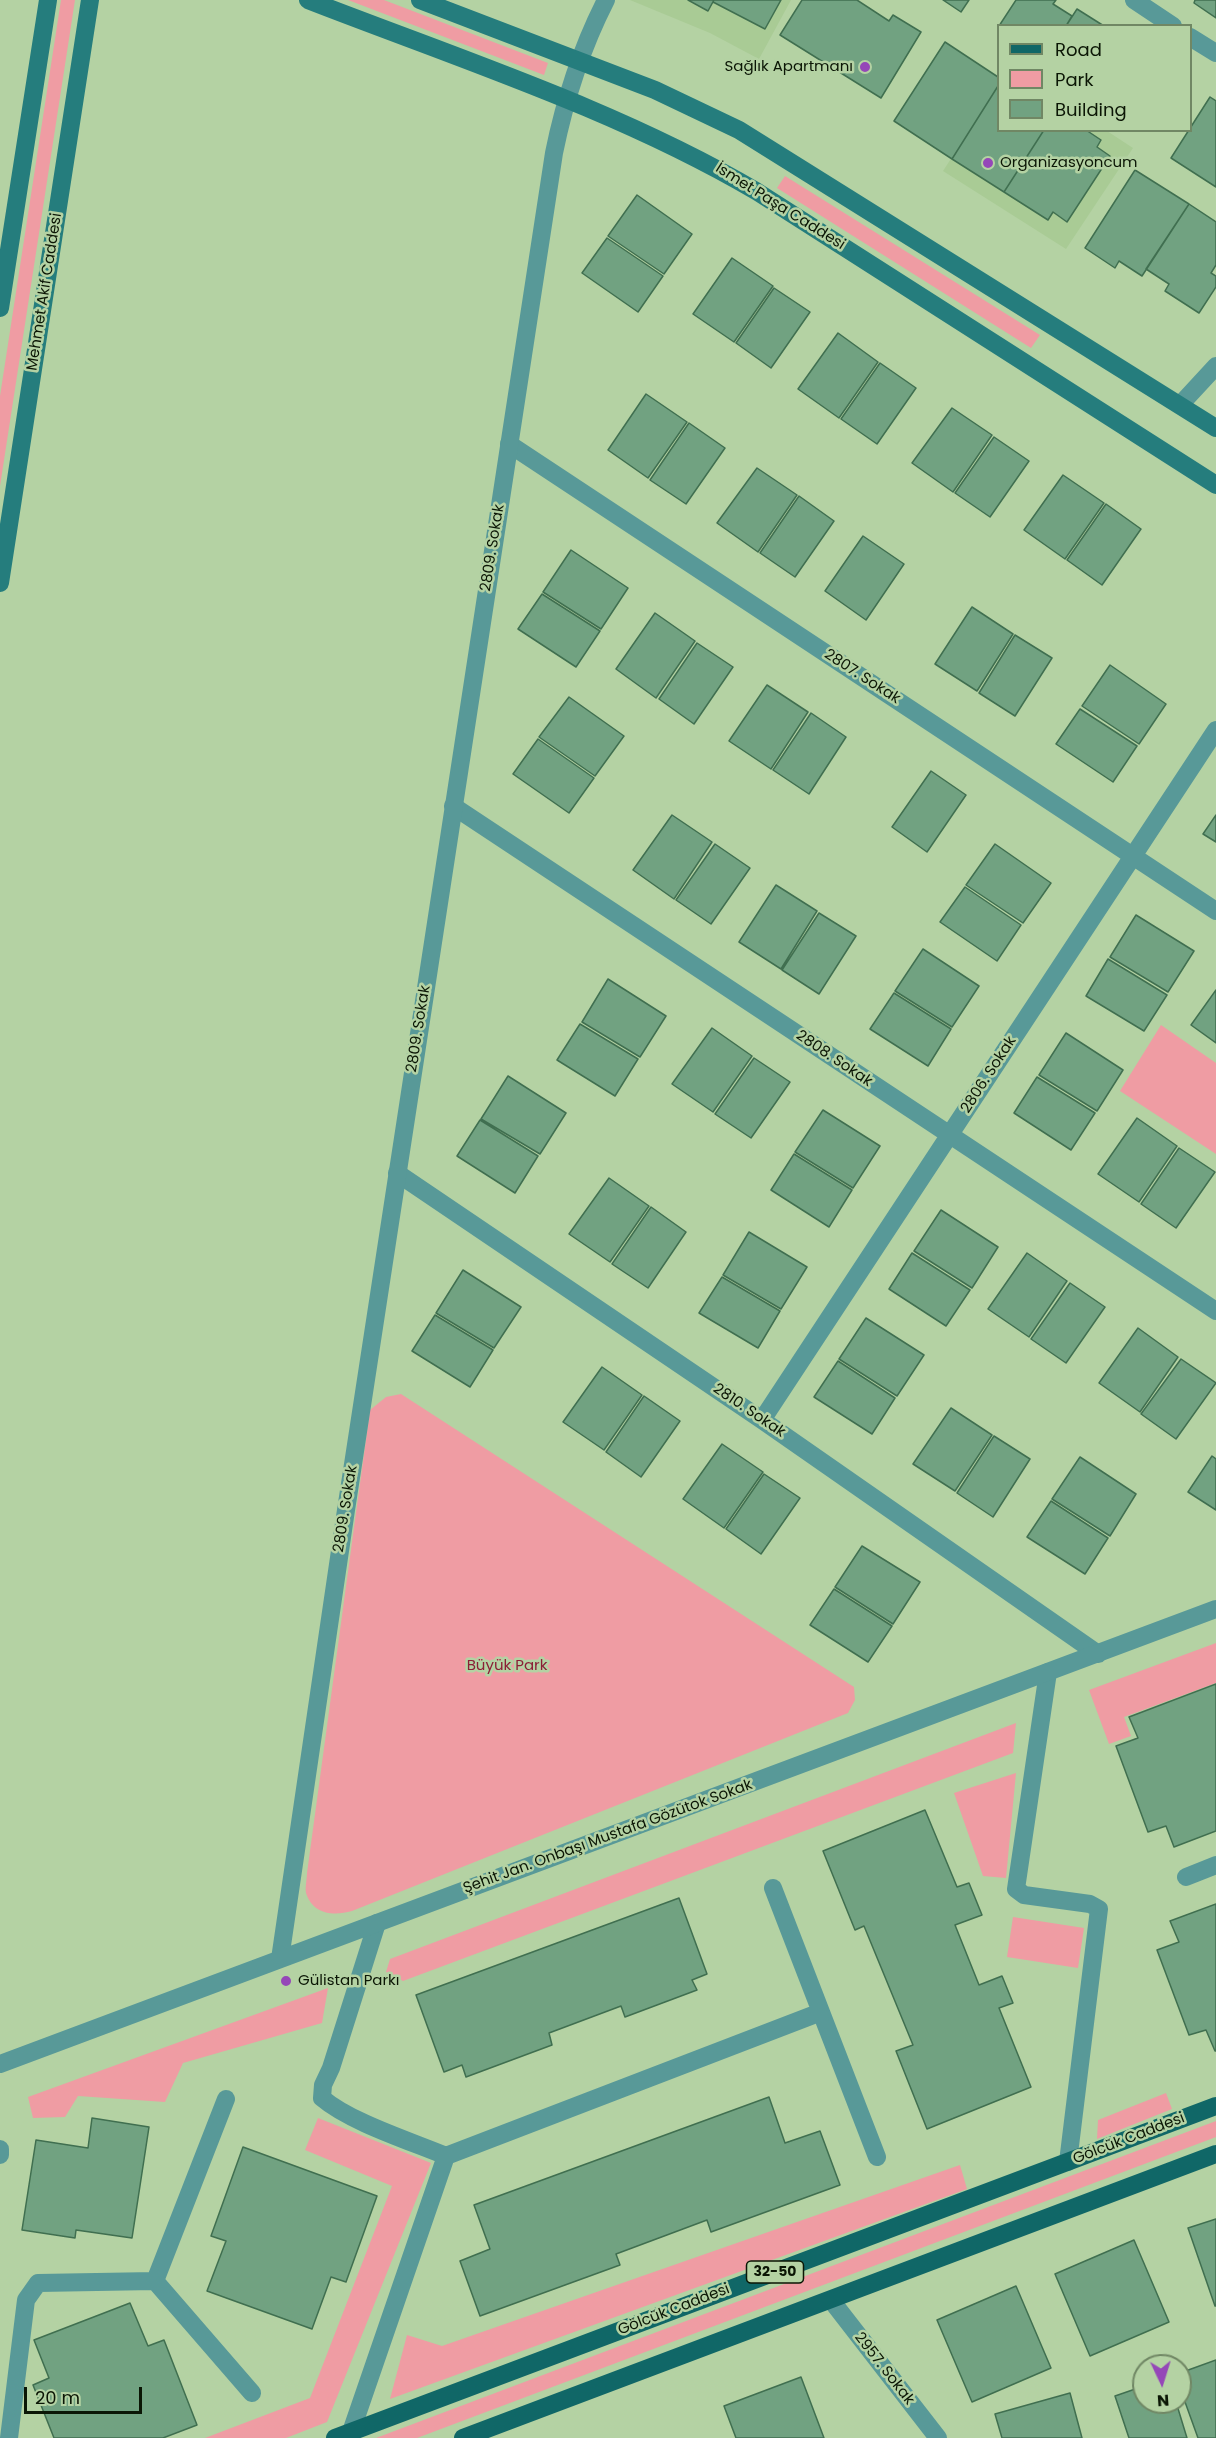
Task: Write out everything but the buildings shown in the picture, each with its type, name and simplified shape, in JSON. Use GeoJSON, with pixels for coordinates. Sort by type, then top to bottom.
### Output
{"type":"FeatureCollection","features":[{"type":"Feature","properties":{"kind":"main road"},"geometry":{"type":"LineString","coordinates":[[0,308],[48,0]]}},
{"type":"Feature","properties":{"kind":"main road","name":"Mehmet Akif Caddesi"},"geometry":{"type":"LineString","coordinates":[[0,583],[90,0]]}},
{"type":"Feature","properties":{"kind":"main road","name":"İsmet Paşa Caddesi"},"geometry":{"type":"LineString","coordinates":[[308,0],[565,99],[655,137],[736,179],[1216,485]]}},
{"type":"Feature","properties":{"kind":"main road"},"geometry":{"type":"LineString","coordinates":[[420,0],[655,90],[739,130],[1216,428]]}},
{"type":"Feature","properties":{"kind":"main road","name":"Gölcük Caddesi"},"geometry":{"type":"LineString","coordinates":[[343,2435],[1216,2106]]}},
{"type":"Feature","properties":{"kind":"main road"},"geometry":{"type":"LineString","coordinates":[[462,2438],[1216,2154]]}},
{"type":"Feature","properties":{"kind":"street","name":"2809. Sokak"},"geometry":{"type":"LineString","coordinates":[[280,1959],[397,1173],[554,153],[565,99],[578,61],[606,0]]}},
{"type":"Feature","properties":{"kind":"street"},"geometry":{"type":"LineString","coordinates":[[1134,0],[1170,24]]}},
{"type":"Feature","properties":{"kind":"street"},"geometry":{"type":"LineString","coordinates":[[1192,38],[1216,53]]}},
{"type":"Feature","properties":{"kind":"street"},"geometry":{"type":"LineString","coordinates":[[1180,405],[1216,366]]}},
{"type":"Feature","properties":{"kind":"street","name":"2807. Sokak"},"geometry":{"type":"LineString","coordinates":[[509,444],[1216,911]]}},
{"type":"Feature","properties":{"kind":"street","name":"2806. Sokak"},"geometry":{"type":"LineString","coordinates":[[762,1420],[1216,730]]}},
{"type":"Feature","properties":{"kind":"street","name":"2808. Sokak"},"geometry":{"type":"LineString","coordinates":[[453,806],[1216,1311]]}},
{"type":"Feature","properties":{"kind":"street","name":"2810. Sokak"},"geometry":{"type":"LineString","coordinates":[[397,1173],[762,1420],[1098,1654]]}},
{"type":"Feature","properties":{"kind":"street","name":"Şehit Jan. Onbaşı Mustafa Gözütok Sokak"},"geometry":{"type":"LineString","coordinates":[[0,2064],[1216,1609]]}},
{"type":"Feature","properties":{"kind":"street"},"geometry":{"type":"LineString","coordinates":[[1048,1672],[1016,1889],[1024,1895],[1090,1904],[1099,1909],[1068,2162]]}},
{"type":"Feature","properties":{"kind":"street"},"geometry":{"type":"LineString","coordinates":[[1186,1877],[1216,1865]]}},
{"type":"Feature","properties":{"kind":"street"},"geometry":{"type":"LineString","coordinates":[[773,1888],[877,2157]]}},
{"type":"Feature","properties":{"kind":"street"},"geometry":{"type":"LineString","coordinates":[[377,1923],[331,2068],[323,2085],[322,2098],[332,2107],[446,2156],[821,2012]]}},
{"type":"Feature","properties":{"kind":"street"},"geometry":{"type":"LineString","coordinates":[[155,2281],[226,2099]]}},
{"type":"Feature","properties":{"kind":"street"},"geometry":{"type":"LineString","coordinates":[[0,2149],[0,2154]]}},
{"type":"Feature","properties":{"kind":"street"},"geometry":{"type":"LineString","coordinates":[[343,2435],[446,2156]]}},
{"type":"Feature","properties":{"kind":"street"},"geometry":{"type":"LineString","coordinates":[[155,2281],[252,2393]]}},
{"type":"Feature","properties":{"kind":"street"},"geometry":{"type":"LineString","coordinates":[[9,2438],[26,2300],[38,2283],[155,2281]]}},
{"type":"Feature","properties":{"kind":"street","name":"2957. Sokak"},"geometry":{"type":"LineString","coordinates":[[831,2300],[938,2438]]}},
{"type":"Feature","properties":{"kind":"shaded area"},"geometry":{"type":"Polygon","coordinates":[[[630,0],[791,0],[759,59],[710,33],[630,0]]]}},
{"type":"Feature","properties":{"kind":"shaded area"},"geometry":{"type":"Polygon","coordinates":[[[997,88],[997,132],[1109,132],[1133,148],[1066,249],[943,171],[997,88]]]}},
{"type":"Feature","properties":{"kind":"green space"},"geometry":{"type":"Polygon","coordinates":[[[61,0],[75,0],[0,486],[0,396],[61,0]]]}},
{"type":"Feature","properties":{"kind":"green space"},"geometry":{"type":"Polygon","coordinates":[[[348,0],[384,0],[548,63],[544,75],[348,0]]]}},
{"type":"Feature","properties":{"kind":"green space"},"geometry":{"type":"Polygon","coordinates":[[[785,176],[1040,335],[1031,348],[777,188],[785,176]]]}},
{"type":"Feature","properties":{"kind":"green space"},"geometry":{"type":"Polygon","coordinates":[[[1161,1025],[1216,1063],[1216,1154],[1120,1091],[1161,1025]]]}},
{"type":"Feature","properties":{"kind":"green space","name":"Büyük Park"},"geometry":{"type":"Polygon","coordinates":[[[401,1394],[854,1687],[855,1700],[848,1713],[352,1911],[331,1913],[319,1910],[309,1900],[306,1893],[307,1873],[370,1410],[386,1397],[401,1394]]]}},
{"type":"Feature","properties":{"kind":"green space"},"geometry":{"type":"Polygon","coordinates":[[[1216,1643],[1216,1683],[1124,1717],[1131,1736],[1109,1744],[1089,1690],[1216,1643]]]}},
{"type":"Feature","properties":{"kind":"green space"},"geometry":{"type":"Polygon","coordinates":[[[1016,1723],[1013,1753],[403,1981],[386,1972],[390,1959],[1016,1723]]]}},
{"type":"Feature","properties":{"kind":"green space"},"geometry":{"type":"Polygon","coordinates":[[[1016,1773],[1006,1878],[983,1876],[954,1793],[1016,1773]]]}},
{"type":"Feature","properties":{"kind":"green space"},"geometry":{"type":"Polygon","coordinates":[[[1013,1917],[1084,1928],[1078,1968],[1007,1957],[1013,1917]]]}},
{"type":"Feature","properties":{"kind":"green space"},"geometry":{"type":"Polygon","coordinates":[[[328,1988],[322,2023],[183,2063],[165,2102],[78,2096],[65,2117],[33,2118],[28,2097],[328,1988]]]}},
{"type":"Feature","properties":{"kind":"green space"},"geometry":{"type":"Polygon","coordinates":[[[1166,2093],[1172,2109],[1097,2139],[1098,2120],[1166,2093]]]}},
{"type":"Feature","properties":{"kind":"green space"},"geometry":{"type":"Polygon","coordinates":[[[318,2118],[431,2163],[327,2422],[286,2438],[205,2438],[310,2398],[392,2186],[305,2150],[318,2118]]]}},
{"type":"Feature","properties":{"kind":"green space"},"geometry":{"type":"Polygon","coordinates":[[[1216,2121],[1216,2137],[417,2438],[376,2438],[1216,2121]]]}},
{"type":"Feature","properties":{"kind":"green space"},"geometry":{"type":"Polygon","coordinates":[[[960,2165],[967,2189],[390,2399],[407,2335],[442,2346],[960,2165]]]}},
{"type":"Feature","properties":{"kind":"place","name":"Sağlık Apartmanı"},"geometry":{"type":"Point","coordinates":[865,67]}},
{"type":"Feature","properties":{"kind":"place","name":"Organizasyoncum"},"geometry":{"type":"Point","coordinates":[988,163]}},
{"type":"Feature","properties":{"kind":"place","name":"Gülistan Parkı"},"geometry":{"type":"Point","coordinates":[286,1981]}}]}
